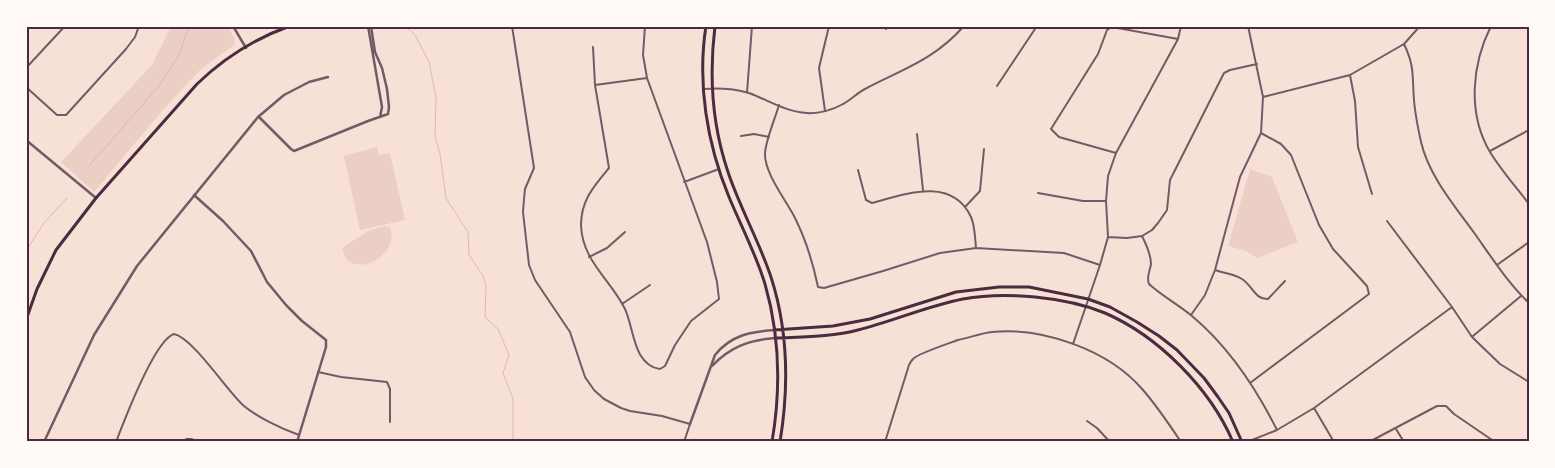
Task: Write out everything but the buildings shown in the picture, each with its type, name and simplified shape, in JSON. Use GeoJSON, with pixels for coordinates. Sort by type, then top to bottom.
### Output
{"type":"FeatureCollection","features":[{"type":"Feature","properties":{"kind":"main road"},"geometry":{"type":"LineString","coordinates":[[26,320],[37,289],[56,250],[96,198],[197,84],[209,72],[246,48],[290,26]]}},
{"type":"Feature","properties":{"kind":"main road"},"geometry":{"type":"LineString","coordinates":[[706,26],[703,70],[704,88],[708,119],[719,169],[728,196],[759,266],[765,285],[774,330],[778,390],[772,442]]}},
{"type":"Feature","properties":{"kind":"main road"},"geometry":{"type":"LineString","coordinates":[[715,26],[712,51],[712,88],[716,120],[726,166],[771,278],[782,330],[786,392],[780,442]]}},
{"type":"Feature","properties":{"kind":"main road"},"geometry":{"type":"LineString","coordinates":[[719,169],[726,166]]}},
{"type":"Feature","properties":{"kind":"main road"},"geometry":{"type":"LineString","coordinates":[[774,330],[833,326],[870,319],[956,292],[999,287],[1029,287],[1088,299],[1110,307],[1148,328],[1177,350],[1204,378],[1218,397],[1229,414],[1242,442]]}},
{"type":"Feature","properties":{"kind":"main road"},"geometry":{"type":"LineString","coordinates":[[775,338],[838,334],[872,326],[957,300],[1004,295],[1038,297],[1085,307],[1106,314],[1131,327],[1177,363],[1193,378],[1213,406],[1233,442]]}},
{"type":"Feature","properties":{"kind":"main road"},"geometry":{"type":"LineString","coordinates":[[870,319],[872,326]]}},
{"type":"Feature","properties":{"kind":"street"},"geometry":{"type":"LineString","coordinates":[[26,68],[65,26]]}},
{"type":"Feature","properties":{"kind":"street"},"geometry":{"type":"LineString","coordinates":[[26,87],[57,115],[66,115],[126,49],[135,38],[139,26]]}},
{"type":"Feature","properties":{"kind":"street"},"geometry":{"type":"LineString","coordinates":[[233,26],[246,48]]}},
{"type":"Feature","properties":{"kind":"street"},"geometry":{"type":"LineString","coordinates":[[368,26],[382,107],[380,117]]}},
{"type":"Feature","properties":{"kind":"street"},"geometry":{"type":"LineString","coordinates":[[258,117],[294,151],[389,113],[387,89],[382,68],[375,52],[371,26]]}},
{"type":"Feature","properties":{"kind":"street"},"geometry":{"type":"LineString","coordinates":[[512,26],[534,168],[525,190],[523,212],[532,272],[566,324],[585,377],[598,395],[625,410],[662,416],[690,424]]}},
{"type":"Feature","properties":{"kind":"street"},"geometry":{"type":"LineString","coordinates":[[593,47],[595,85],[609,168],[594,185],[584,204],[581,225],[582,236],[589,257],[622,304],[628,316],[638,351],[647,364],[660,370],[665,366],[675,345],[691,321],[719,299],[717,282],[707,242],[647,78],[643,55],[645,26]]}},
{"type":"Feature","properties":{"kind":"street"},"geometry":{"type":"LineString","coordinates":[[747,93],[752,26]]}},
{"type":"Feature","properties":{"kind":"street"},"geometry":{"type":"LineString","coordinates":[[825,111],[819,68],[829,26]]}},
{"type":"Feature","properties":{"kind":"street"},"geometry":{"type":"LineString","coordinates":[[883,26],[886,29]]}},
{"type":"Feature","properties":{"kind":"street"},"geometry":{"type":"LineString","coordinates":[[704,88],[747,93],[793,111],[808,114],[825,111],[842,105],[862,90],[918,64],[950,42],[964,26]]}},
{"type":"Feature","properties":{"kind":"street"},"geometry":{"type":"LineString","coordinates":[[997,86],[1037,26]]}},
{"type":"Feature","properties":{"kind":"street"},"geometry":{"type":"LineString","coordinates":[[1073,344],[1108,237],[1106,201],[1108,176],[1116,153],[1178,39],[1181,26]]}},
{"type":"Feature","properties":{"kind":"street"},"geometry":{"type":"LineString","coordinates":[[1191,315],[1205,295],[1215,270],[1240,177],[1261,133],[1263,97],[1248,26]]}},
{"type":"Feature","properties":{"kind":"street"},"geometry":{"type":"LineString","coordinates":[[1263,97],[1350,74],[1404,44],[1420,26]]}},
{"type":"Feature","properties":{"kind":"street"},"geometry":{"type":"LineString","coordinates":[[1491,26],[1485,39],[1474,82],[1480,129],[1490,151],[1529,204]]}},
{"type":"Feature","properties":{"kind":"street"},"geometry":{"type":"LineString","coordinates":[[1116,153],[1059,137],[1051,129],[1098,54],[1107,30],[1112,28],[1178,39]]}},
{"type":"Feature","properties":{"kind":"street"},"geometry":{"type":"LineString","coordinates":[[1404,44],[1411,58],[1417,123],[1421,144],[1429,165],[1446,195],[1497,265],[1529,304]]}},
{"type":"Feature","properties":{"kind":"street"},"geometry":{"type":"LineString","coordinates":[[1108,237],[1127,238],[1142,236],[1152,230],[1167,210],[1170,180],[1224,73],[1257,64]]}},
{"type":"Feature","properties":{"kind":"street"},"geometry":{"type":"LineString","coordinates":[[1350,74],[1358,147],[1372,194]]}},
{"type":"Feature","properties":{"kind":"street"},"geometry":{"type":"LineString","coordinates":[[44,442],[86,351],[102,321],[137,266],[258,117],[284,95],[309,82],[328,77]]}},
{"type":"Feature","properties":{"kind":"street"},"geometry":{"type":"LineString","coordinates":[[595,85],[647,78]]}},
{"type":"Feature","properties":{"kind":"street"},"geometry":{"type":"LineString","coordinates":[[378,91],[387,89]]}},
{"type":"Feature","properties":{"kind":"street"},"geometry":{"type":"LineString","coordinates":[[779,105],[765,152],[766,162],[770,174],[795,218],[807,245],[818,287],[824,288],[940,253],[976,248],[1064,253],[1100,265]]}},
{"type":"Feature","properties":{"kind":"street"},"geometry":{"type":"LineString","coordinates":[[1490,151],[1529,130]]}},
{"type":"Feature","properties":{"kind":"street"},"geometry":{"type":"LineString","coordinates":[[1250,383],[1369,294],[1367,286],[1332,248],[1319,225],[1291,155],[1281,144],[1261,133]]}},
{"type":"Feature","properties":{"kind":"street"},"geometry":{"type":"LineString","coordinates":[[741,136],[754,134],[769,137]]}},
{"type":"Feature","properties":{"kind":"street"},"geometry":{"type":"LineString","coordinates":[[917,134],[923,190]]}},
{"type":"Feature","properties":{"kind":"street"},"geometry":{"type":"LineString","coordinates":[[26,141],[96,198]]}},
{"type":"Feature","properties":{"kind":"street"},"geometry":{"type":"LineString","coordinates":[[965,207],[980,191],[984,149]]}},
{"type":"Feature","properties":{"kind":"street"},"geometry":{"type":"LineString","coordinates":[[684,182],[719,169]]}},
{"type":"Feature","properties":{"kind":"street"},"geometry":{"type":"LineString","coordinates":[[858,170],[866,200],[872,203],[923,190],[944,193],[955,198],[965,207],[972,218],[976,248]]}},
{"type":"Feature","properties":{"kind":"street"},"geometry":{"type":"LineString","coordinates":[[1038,193],[1083,201],[1106,201]]}},
{"type":"Feature","properties":{"kind":"street"},"geometry":{"type":"LineString","coordinates":[[194,195],[223,220],[251,251],[267,282],[286,305],[302,321],[326,340],[326,347],[297,442]]}},
{"type":"Feature","properties":{"kind":"street"},"geometry":{"type":"LineString","coordinates":[[1387,221],[1452,307],[1472,337],[1500,364],[1529,382]]}},
{"type":"Feature","properties":{"kind":"street"},"geometry":{"type":"LineString","coordinates":[[589,257],[607,248],[625,232]]}},
{"type":"Feature","properties":{"kind":"street"},"geometry":{"type":"LineString","coordinates":[[1142,236],[1150,258],[1147,279],[1149,284],[1191,315],[1230,356],[1259,396],[1277,430]]}},
{"type":"Feature","properties":{"kind":"street"},"geometry":{"type":"LineString","coordinates":[[1497,265],[1529,242]]}},
{"type":"Feature","properties":{"kind":"street"},"geometry":{"type":"LineString","coordinates":[[1215,270],[1242,279],[1251,287],[1256,296],[1263,300],[1268,299],[1285,281]]}},
{"type":"Feature","properties":{"kind":"street"},"geometry":{"type":"LineString","coordinates":[[622,304],[650,284]]}},
{"type":"Feature","properties":{"kind":"street"},"geometry":{"type":"LineString","coordinates":[[1472,337],[1521,296]]}},
{"type":"Feature","properties":{"kind":"street"},"geometry":{"type":"LineString","coordinates":[[1247,442],[1277,430],[1314,408],[1452,307]]}},
{"type":"Feature","properties":{"kind":"street"},"geometry":{"type":"LineString","coordinates":[[684,442],[715,355],[732,339],[751,332],[774,330]]}},
{"type":"Feature","properties":{"kind":"street"},"geometry":{"type":"LineString","coordinates":[[885,442],[909,365],[914,357],[953,342],[990,332],[1017,331],[1041,334],[1073,344],[1103,358],[1126,373],[1142,389],[1181,442]]}},
{"type":"Feature","properties":{"kind":"street"},"geometry":{"type":"LineString","coordinates":[[116,442],[132,402],[152,362],[168,336],[174,334],[180,336],[197,352],[245,406],[285,430],[299,434]]}},
{"type":"Feature","properties":{"kind":"street"},"geometry":{"type":"LineString","coordinates":[[711,368],[730,350],[738,346],[753,341],[775,338]]}},
{"type":"Feature","properties":{"kind":"street"},"geometry":{"type":"LineString","coordinates":[[318,372],[341,377],[387,382],[390,389],[390,422]]}},
{"type":"Feature","properties":{"kind":"street"},"geometry":{"type":"LineString","coordinates":[[1369,442],[1437,406],[1446,406],[1454,414],[1495,442]]}},
{"type":"Feature","properties":{"kind":"street"},"geometry":{"type":"LineString","coordinates":[[1314,408],[1334,442]]}},
{"type":"Feature","properties":{"kind":"street"},"geometry":{"type":"LineString","coordinates":[[1087,421],[1097,428],[1110,442]]}},
{"type":"Feature","properties":{"kind":"street"},"geometry":{"type":"LineString","coordinates":[[1396,428],[1404,442]]}},
{"type":"Feature","properties":{"kind":"street"},"geometry":{"type":"LineString","coordinates":[[182,442],[187,439],[192,439],[196,442]]}},
{"type":"Feature","properties":{"kind":"shaded area"},"geometry":{"type":"Polygon","coordinates":[[[171,26],[227,26],[235,39],[234,45],[201,69],[162,111],[94,192],[61,162],[152,65],[171,26]]]}},
{"type":"Feature","properties":{"kind":"shaded area"},"geometry":{"type":"Polygon","coordinates":[[[377,147],[379,155],[390,153],[405,220],[360,230],[344,156],[377,147]]]}},
{"type":"Feature","properties":{"kind":"shaded area"},"geometry":{"type":"Polygon","coordinates":[[[1250,169],[1272,177],[1298,242],[1257,258],[1246,251],[1228,246],[1250,169]]]}},
{"type":"Feature","properties":{"kind":"shaded area"},"geometry":{"type":"Polygon","coordinates":[[[384,226],[390,228],[392,236],[387,250],[381,257],[366,264],[358,265],[350,262],[342,248],[368,231],[384,226]]]}},
{"type":"Feature","properties":{"kind":"waterway"},"geometry":{"type":"LineString","coordinates":[[89,166],[159,86],[180,53],[189,26]]}},
{"type":"Feature","properties":{"kind":"waterway"},"geometry":{"type":"LineString","coordinates":[[406,27],[415,35],[429,62],[436,98],[435,136],[440,154],[446,198],[468,232],[469,255],[483,276],[486,286],[485,317],[498,329],[509,355],[503,373],[513,399],[513,442]]}},
{"type":"Feature","properties":{"kind":"waterway"},"geometry":{"type":"LineString","coordinates":[[26,251],[44,223],[67,198]]}}]}
